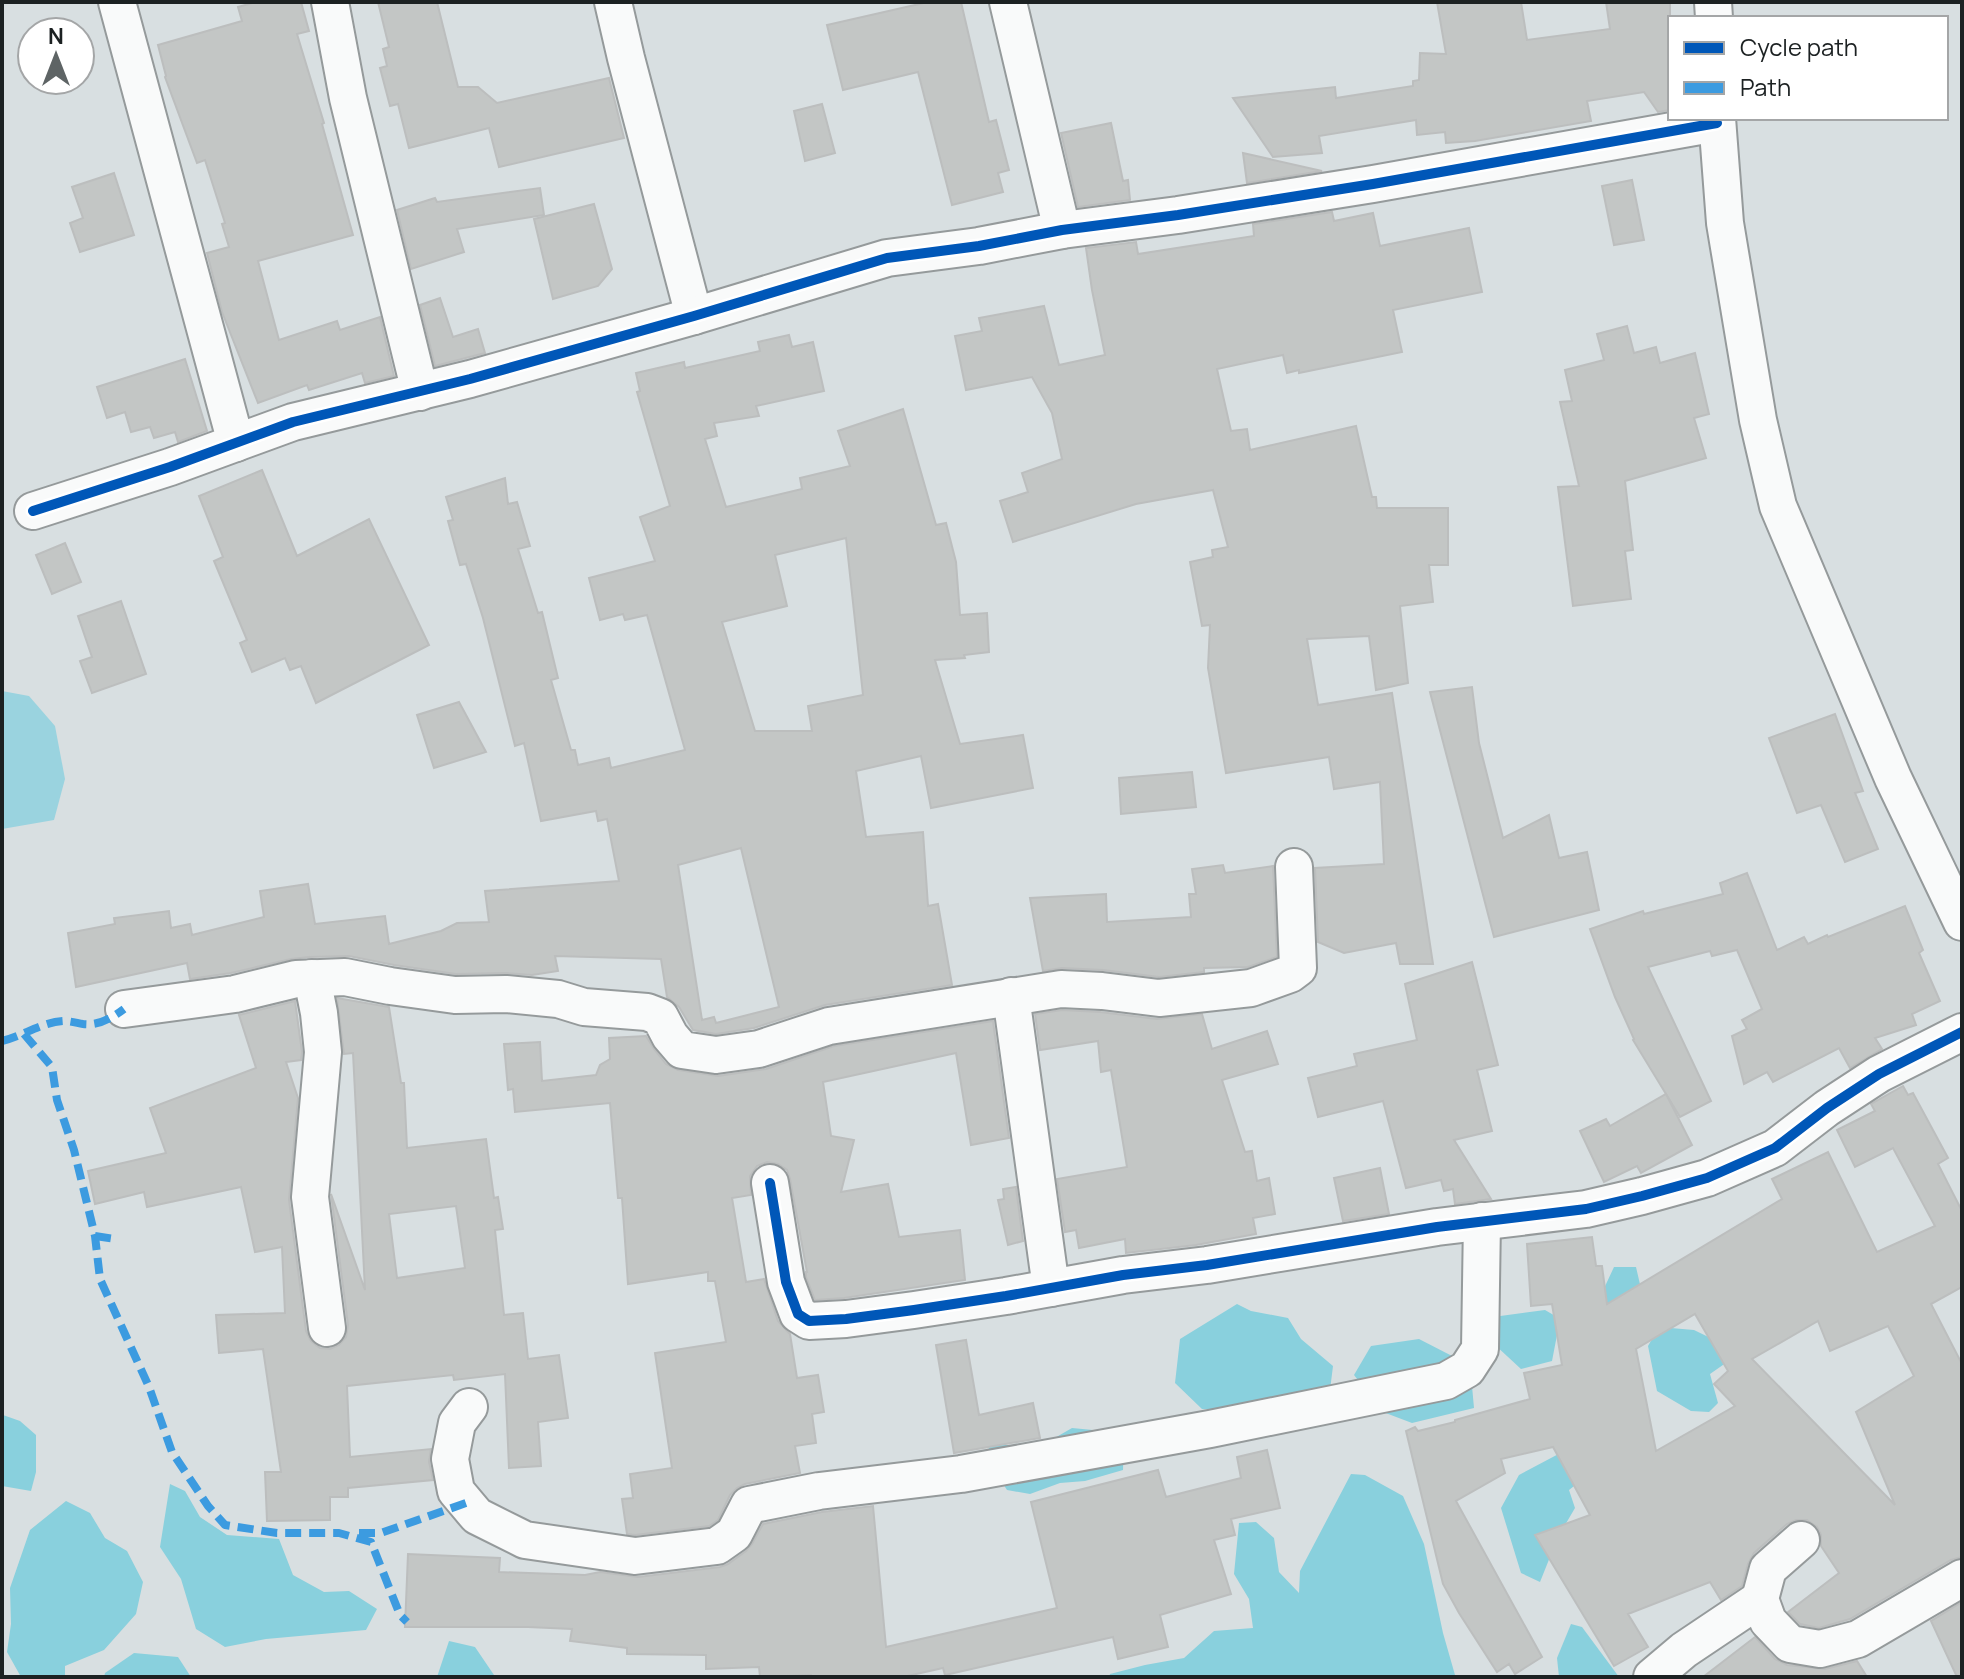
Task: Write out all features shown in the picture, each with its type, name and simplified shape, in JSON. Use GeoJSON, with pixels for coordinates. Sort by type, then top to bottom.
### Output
{"type":"FeatureCollection","features":[{"type":"Feature","properties":{"kind":"street"},"geometry":{"type":"LineString","coordinates":[[117,2],[236,443]]}},
{"type":"Feature","properties":{"kind":"street"},"geometry":{"type":"LineString","coordinates":[[330,2],[348,98],[420,392]]}},
{"type":"Feature","properties":{"kind":"street"},"geometry":{"type":"LineString","coordinates":[[613,2],[694,316]]}},
{"type":"Feature","properties":{"kind":"street"},"geometry":{"type":"LineString","coordinates":[[1008,2],[1062,230]]}},
{"type":"Feature","properties":{"kind":"street"},"geometry":{"type":"LineString","coordinates":[[33,511],[170,467],[293,422],[420,392],[694,316],[887,258],[1357,186],[1717,121],[1725,223],[1758,420],[1778,506],[1893,778],[1962,922]]}},
{"type":"Feature","properties":{"kind":"street"},"geometry":{"type":"LineString","coordinates":[[124,1009],[235,994],[296,979],[345,977],[455,995],[506,994],[558,999],[584,1007],[647,1012],[660,1017],[682,1050],[716,1055],[759,1049],[829,1026],[1061,989],[1159,998],[1251,988],[1298,968],[1294,867]]}},
{"type":"Feature","properties":{"kind":"street"},"geometry":{"type":"LineString","coordinates":[[312,978],[323,1052],[310,1197],[327,1328]]}},
{"type":"Feature","properties":{"kind":"street"},"geometry":{"type":"LineString","coordinates":[[1011,996],[1051,1288]]}},
{"type":"Feature","properties":{"kind":"street"},"geometry":{"type":"LineString","coordinates":[[770,1183],[786,1282],[798,1314],[809,1321],[846,1319],[1482,1221],[1586,1209],[1642,1196],[1707,1178],[1775,1148],[1827,1108],[1879,1074],[1962,1032]]}},
{"type":"Feature","properties":{"kind":"street"},"geometry":{"type":"LineString","coordinates":[[469,1407],[457,1423],[450,1459],[456,1491],[477,1516],[525,1540],[635,1556],[717,1546],[734,1534],[749,1505],[819,1491],[961,1474],[1210,1429],[1446,1381],[1467,1369],[1480,1349],[1482,1221]]}},
{"type":"Feature","properties":{"kind":"street"},"geometry":{"type":"LineString","coordinates":[[1801,1540],[1768,1569],[1760,1599],[1768,1621],[1790,1644],[1820,1649],[1858,1639],[1962,1578]]}},
{"type":"Feature","properties":{"kind":"street"},"geometry":{"type":"LineString","coordinates":[[1652,1677],[1684,1650],[1760,1599]]}},
{"type":"Feature","properties":{"kind":"shaded area"},"geometry":{"type":"Polygon","coordinates":[[[2,691],[29,696],[55,726],[65,779],[54,820],[2,829],[2,691]]]}},
{"type":"Feature","properties":{"kind":"shaded area"},"geometry":{"type":"Polygon","coordinates":[[[1614,1267],[1636,1267],[1648,1319],[1557,1335],[1552,1361],[1521,1369],[1494,1344],[1493,1317],[1545,1310],[1557,1317],[1600,1297],[1614,1267]]]}},
{"type":"Feature","properties":{"kind":"shaded area"},"geometry":{"type":"Polygon","coordinates":[[[1237,1304],[1251,1311],[1288,1318],[1301,1339],[1333,1366],[1330,1390],[1250,1411],[1202,1409],[1175,1383],[1180,1339],[1237,1304]]]}},
{"type":"Feature","properties":{"kind":"shaded area"},"geometry":{"type":"Polygon","coordinates":[[[1659,1327],[1694,1330],[1729,1347],[1730,1360],[1710,1374],[1718,1403],[1709,1412],[1691,1411],[1657,1391],[1648,1346],[1659,1327]]]}},
{"type":"Feature","properties":{"kind":"shaded area"},"geometry":{"type":"Polygon","coordinates":[[[1419,1339],[1454,1357],[1472,1386],[1474,1408],[1412,1423],[1383,1412],[1354,1375],[1371,1346],[1419,1339]]]}},
{"type":"Feature","properties":{"kind":"shaded area"},"geometry":{"type":"Polygon","coordinates":[[[3,1415],[20,1421],[36,1435],[36,1472],[31,1491],[2,1486],[3,1415]]]}},
{"type":"Feature","properties":{"kind":"shaded area"},"geometry":{"type":"Polygon","coordinates":[[[1072,1428],[1124,1433],[1123,1470],[1085,1481],[1060,1483],[1030,1494],[1007,1490],[985,1456],[991,1444],[1008,1445],[1020,1458],[1072,1428]]]}},
{"type":"Feature","properties":{"kind":"shaded area"},"geometry":{"type":"Polygon","coordinates":[[[1585,1440],[1615,1454],[1569,1490],[1575,1508],[1558,1537],[1540,1582],[1521,1573],[1501,1508],[1519,1475],[1585,1440]]]}},
{"type":"Feature","properties":{"kind":"shaded area"},"geometry":{"type":"Polygon","coordinates":[[[1351,1474],[1365,1475],[1403,1496],[1424,1544],[1443,1633],[1458,1677],[1109,1677],[1110,1674],[1145,1665],[1184,1658],[1214,1631],[1253,1628],[1249,1599],[1234,1574],[1239,1523],[1256,1522],[1274,1538],[1279,1572],[1299,1593],[1300,1571],[1351,1474]]]}},
{"type":"Feature","properties":{"kind":"shaded area"},"geometry":{"type":"Polygon","coordinates":[[[170,1484],[185,1491],[200,1517],[227,1535],[279,1539],[293,1575],[324,1592],[349,1591],[377,1609],[366,1630],[266,1639],[225,1647],[196,1629],[181,1579],[160,1547],[170,1484]]]}},
{"type":"Feature","properties":{"kind":"shaded area"},"geometry":{"type":"Polygon","coordinates":[[[66,1501],[90,1513],[105,1538],[127,1551],[143,1582],[136,1614],[104,1650],[65,1666],[65,1677],[21,1677],[7,1652],[11,1624],[10,1588],[30,1530],[66,1501]]]}},
{"type":"Feature","properties":{"kind":"shaded area"},"geometry":{"type":"Polygon","coordinates":[[[1571,1624],[1582,1627],[1619,1677],[1559,1677],[1557,1658],[1571,1624]]]}},
{"type":"Feature","properties":{"kind":"shaded area"},"geometry":{"type":"Polygon","coordinates":[[[449,1641],[475,1647],[494,1675],[499,1677],[437,1677],[449,1641]]]}},
{"type":"Feature","properties":{"kind":"shaded area"},"geometry":{"type":"Polygon","coordinates":[[[134,1653],[178,1657],[191,1677],[104,1677],[105,1673],[134,1653]]]}},
{"type":"Feature","properties":{"kind":"building"},"geometry":{"type":"Polygon","coordinates":[[[256,2],[301,2],[309,31],[297,34],[353,235],[258,261],[279,340],[337,321],[340,330],[380,317],[394,376],[365,383],[362,373],[309,390],[307,385],[258,403],[222,312],[207,253],[229,247],[222,224],[225,223],[205,160],[197,163],[165,77],[158,45],[242,21],[238,7],[256,2]]]}},
{"type":"Feature","properties":{"kind":"building"},"geometry":{"type":"Polygon","coordinates":[[[378,2],[437,2],[458,87],[478,87],[497,103],[609,78],[624,138],[499,167],[489,128],[409,148],[398,104],[390,106],[380,68],[387,66],[383,49],[389,47],[378,2]]]}},
{"type":"Feature","properties":{"kind":"building"},"geometry":{"type":"Polygon","coordinates":[[[928,2],[961,2],[989,122],[996,120],[1009,170],[998,173],[1003,192],[952,205],[918,72],[843,90],[827,25],[928,2]]]}},
{"type":"Feature","properties":{"kind":"building"},"geometry":{"type":"Polygon","coordinates":[[[1437,2],[1521,2],[1527,40],[1610,29],[1606,2],[1670,2],[1668,110],[1658,112],[1644,92],[1587,101],[1591,121],[1446,143],[1445,132],[1417,135],[1416,120],[1319,136],[1322,153],[1273,157],[1233,98],[1335,87],[1336,98],[1413,86],[1413,81],[1419,80],[1420,53],[1446,54],[1437,2]]]}},
{"type":"Feature","properties":{"kind":"building"},"geometry":{"type":"Polygon","coordinates":[[[822,104],[835,153],[805,161],[794,111],[822,104]]]}},
{"type":"Feature","properties":{"kind":"building"},"geometry":{"type":"Polygon","coordinates":[[[1111,123],[1123,181],[1128,180],[1130,200],[1078,207],[1061,133],[1111,123]]]}},
{"type":"Feature","properties":{"kind":"building"},"geometry":{"type":"Polygon","coordinates":[[[1243,153],[1322,171],[1247,183],[1243,153]]]}},
{"type":"Feature","properties":{"kind":"building"},"geometry":{"type":"Polygon","coordinates":[[[114,173],[134,235],[80,252],[70,223],[83,218],[72,187],[114,173]]]}},
{"type":"Feature","properties":{"kind":"building"},"geometry":{"type":"Polygon","coordinates":[[[1632,180],[1644,240],[1614,245],[1602,186],[1632,180]]]}},
{"type":"Feature","properties":{"kind":"building"},"geometry":{"type":"Polygon","coordinates":[[[540,188],[544,215],[457,229],[464,252],[411,269],[397,210],[435,198],[437,202],[540,188]]]}},
{"type":"Feature","properties":{"kind":"building"},"geometry":{"type":"Polygon","coordinates":[[[594,204],[612,269],[598,286],[553,299],[534,219],[594,204]]]}},
{"type":"Feature","properties":{"kind":"building"},"geometry":{"type":"Polygon","coordinates":[[[1332,212],[1334,221],[1373,213],[1380,246],[1469,228],[1482,292],[1393,310],[1402,352],[1299,373],[1299,370],[1287,373],[1283,355],[1217,369],[1231,431],[1247,429],[1250,450],[1356,426],[1377,508],[1448,508],[1448,565],[1429,565],[1433,602],[1400,606],[1408,683],[1376,690],[1369,636],[1307,639],[1318,705],[1392,693],[1433,964],[1400,964],[1396,943],[1344,953],[1318,942],[1315,868],[1384,864],[1380,782],[1334,789],[1329,757],[1226,773],[1208,668],[1210,625],[1202,626],[1190,562],[1213,557],[1212,550],[1228,547],[1213,490],[1136,504],[1013,542],[1000,501],[1028,492],[1022,473],[1062,459],[1052,413],[1032,377],[966,390],[955,336],[982,331],[979,318],[1044,306],[1059,365],[1105,355],[1086,248],[1136,242],[1138,254],[1254,236],[1253,224],[1332,212]]]}},
{"type":"Feature","properties":{"kind":"building"},"geometry":{"type":"Polygon","coordinates":[[[440,298],[453,337],[478,329],[485,353],[435,366],[420,305],[440,298]]]}},
{"type":"Feature","properties":{"kind":"building"},"geometry":{"type":"Polygon","coordinates":[[[1627,326],[1634,353],[1656,347],[1660,363],[1695,353],[1709,414],[1694,418],[1706,458],[1625,481],[1633,550],[1625,551],[1631,599],[1573,606],[1558,487],[1579,486],[1560,402],[1572,401],[1565,370],[1604,360],[1597,334],[1627,326]]]}},
{"type":"Feature","properties":{"kind":"building"},"geometry":{"type":"Polygon","coordinates":[[[789,335],[792,347],[813,342],[824,391],[756,406],[759,416],[714,423],[717,436],[705,439],[726,507],[802,489],[800,478],[850,466],[838,431],[903,409],[936,525],[946,523],[956,562],[960,615],[987,613],[989,652],[964,655],[965,658],[935,660],[960,744],[1023,735],[1033,788],[931,808],[921,756],[856,771],[866,837],[923,832],[928,906],[938,904],[952,985],[825,1005],[754,1028],[716,1034],[693,1030],[679,1007],[667,997],[661,959],[555,956],[558,971],[532,975],[456,974],[349,956],[309,957],[190,979],[187,963],[76,987],[68,933],[115,924],[114,918],[169,911],[171,928],[190,924],[192,935],[264,917],[260,891],[308,884],[315,924],[385,916],[389,944],[441,931],[457,923],[489,922],[485,891],[619,881],[607,819],[598,821],[596,811],[541,821],[524,743],[515,746],[483,618],[466,564],[460,565],[448,521],[453,520],[446,497],[505,478],[508,504],[517,502],[530,546],[518,549],[538,613],[542,612],[558,678],[551,680],[578,765],[609,758],[611,768],[685,750],[647,615],[625,620],[623,614],[600,620],[589,578],[655,561],[640,517],[670,506],[637,392],[640,391],[636,373],[684,362],[685,368],[760,351],[758,342],[789,335]],[[846,538],[775,555],[787,606],[722,622],[755,731],[812,731],[808,706],[863,695],[846,538]],[[741,848],[678,865],[702,1020],[714,1017],[716,1023],[779,1007],[741,848]]]}},
{"type":"Feature","properties":{"kind":"building"},"geometry":{"type":"Polygon","coordinates":[[[185,359],[207,431],[178,442],[175,432],[154,438],[150,427],[131,432],[125,412],[107,418],[97,387],[185,359]]]}},
{"type":"Feature","properties":{"kind":"building"},"geometry":{"type":"Polygon","coordinates":[[[262,470],[297,556],[369,519],[429,645],[316,703],[301,666],[290,670],[285,658],[252,672],[240,643],[247,640],[214,561],[223,557],[199,496],[262,470]]]}},
{"type":"Feature","properties":{"kind":"building"},"geometry":{"type":"Polygon","coordinates":[[[65,543],[81,582],[52,594],[36,555],[65,543]]]}},
{"type":"Feature","properties":{"kind":"building"},"geometry":{"type":"Polygon","coordinates":[[[121,601],[146,674],[92,693],[80,661],[92,657],[78,616],[121,601]]]}},
{"type":"Feature","properties":{"kind":"building"},"geometry":{"type":"Polygon","coordinates":[[[1472,687],[1479,743],[1503,838],[1549,815],[1559,858],[1587,852],[1599,910],[1494,937],[1430,692],[1472,687]]]}},
{"type":"Feature","properties":{"kind":"building"},"geometry":{"type":"Polygon","coordinates":[[[459,702],[486,752],[434,768],[417,715],[459,702]]]}},
{"type":"Feature","properties":{"kind":"building"},"geometry":{"type":"Polygon","coordinates":[[[1835,714],[1863,791],[1855,793],[1878,849],[1845,862],[1821,805],[1797,813],[1769,738],[1835,714]]]}},
{"type":"Feature","properties":{"kind":"building"},"geometry":{"type":"Polygon","coordinates":[[[1192,772],[1196,807],[1121,814],[1119,778],[1192,772]]]}},
{"type":"Feature","properties":{"kind":"building"},"geometry":{"type":"Polygon","coordinates":[[[1223,865],[1225,873],[1273,866],[1277,957],[1248,967],[1204,968],[1204,972],[1159,977],[1103,970],[1062,968],[1043,971],[1030,898],[1106,894],[1107,922],[1191,917],[1189,894],[1196,894],[1192,869],[1223,865]]]}},
{"type":"Feature","properties":{"kind":"building"},"geometry":{"type":"Polygon","coordinates":[[[1747,873],[1777,950],[1804,937],[1808,944],[1905,906],[1923,950],[1919,953],[1940,1001],[1912,1014],[1916,1025],[1875,1038],[1882,1049],[1850,1068],[1839,1048],[1773,1082],[1767,1072],[1744,1084],[1732,1036],[1747,1029],[1742,1020],[1762,1009],[1737,950],[1712,956],[1710,951],[1648,967],[1711,1101],[1680,1117],[1633,1040],[1590,929],[1643,911],[1644,914],[1723,894],[1720,883],[1747,873]]]}},
{"type":"Feature","properties":{"kind":"building"},"geometry":{"type":"Polygon","coordinates":[[[1472,962],[1498,1065],[1477,1070],[1492,1131],[1454,1140],[1491,1199],[1455,1204],[1453,1189],[1444,1191],[1441,1180],[1406,1188],[1383,1101],[1318,1117],[1308,1078],[1357,1066],[1354,1054],[1417,1040],[1405,984],[1472,962]]]}},
{"type":"Feature","properties":{"kind":"building"},"geometry":{"type":"Polygon","coordinates":[[[337,998],[389,1007],[401,1083],[404,1083],[407,1148],[486,1139],[494,1198],[498,1197],[503,1229],[495,1230],[504,1315],[523,1313],[528,1359],[559,1355],[568,1418],[538,1422],[541,1466],[509,1468],[505,1374],[454,1380],[453,1375],[347,1386],[350,1457],[431,1449],[429,1462],[433,1480],[348,1488],[348,1497],[330,1497],[330,1520],[267,1521],[265,1472],[281,1472],[263,1349],[219,1353],[216,1315],[285,1313],[282,1247],[255,1252],[241,1187],[147,1207],[144,1192],[95,1204],[88,1171],[166,1153],[150,1108],[256,1068],[239,1015],[295,1001],[302,1052],[301,1060],[286,1062],[298,1098],[289,1200],[306,1331],[311,1341],[320,1348],[330,1349],[339,1345],[346,1337],[348,1325],[331,1194],[365,1290],[353,1053],[344,1054],[337,998]],[[456,1206],[389,1214],[397,1278],[465,1268],[456,1206]]]}},
{"type":"Feature","properties":{"kind":"building"},"geometry":{"type":"Polygon","coordinates":[[[1062,1010],[1157,1019],[1202,1014],[1212,1049],[1267,1031],[1278,1064],[1222,1080],[1245,1152],[1252,1151],[1257,1181],[1269,1178],[1275,1214],[1253,1218],[1256,1234],[1126,1253],[1125,1239],[1079,1248],[1076,1230],[1065,1232],[1057,1179],[1127,1167],[1111,1070],[1101,1072],[1098,1041],[1040,1050],[1035,1014],[1062,1010]]]}},
{"type":"Feature","properties":{"kind":"building"},"geometry":{"type":"Polygon","coordinates":[[[993,1021],[1009,1138],[971,1145],[956,1053],[823,1082],[831,1136],[854,1140],[841,1192],[888,1184],[899,1237],[960,1230],[965,1280],[815,1300],[806,1277],[787,1170],[767,1162],[757,1166],[750,1176],[751,1195],[732,1198],[746,1282],[764,1279],[778,1321],[790,1334],[797,1378],[818,1375],[824,1412],[812,1414],[816,1443],[795,1446],[800,1473],[737,1488],[730,1495],[718,1520],[709,1526],[627,1534],[622,1499],[633,1498],[630,1474],[672,1468],[655,1353],[726,1342],[715,1281],[708,1281],[708,1272],[628,1284],[622,1198],[618,1198],[610,1103],[515,1112],[513,1089],[508,1090],[504,1044],[540,1042],[542,1081],[596,1075],[600,1065],[610,1059],[609,1038],[646,1036],[666,1064],[678,1070],[718,1076],[766,1069],[834,1046],[993,1021]]]}},
{"type":"Feature","properties":{"kind":"building"},"geometry":{"type":"Polygon","coordinates":[[[1903,1086],[1908,1095],[1913,1093],[1948,1158],[1938,1164],[1962,1211],[1962,1287],[1931,1304],[1962,1364],[1962,1557],[1951,1560],[1850,1619],[1819,1628],[1800,1624],[1788,1612],[1839,1573],[1821,1546],[1817,1527],[1807,1520],[1796,1520],[1787,1524],[1754,1553],[1742,1586],[1721,1600],[1710,1582],[1628,1614],[1648,1647],[1614,1666],[1535,1535],[1590,1515],[1553,1447],[1501,1459],[1505,1473],[1456,1501],[1542,1657],[1515,1674],[1509,1664],[1497,1672],[1443,1584],[1406,1431],[1455,1422],[1530,1399],[1524,1373],[1562,1365],[1552,1304],[1531,1306],[1527,1244],[1592,1237],[1596,1266],[1602,1266],[1607,1304],[1782,1199],[1772,1179],[1828,1152],[1877,1252],[1935,1226],[1893,1148],[1855,1167],[1837,1130],[1875,1111],[1871,1104],[1903,1086]],[[1695,1314],[1636,1349],[1656,1451],[1735,1406],[1714,1384],[1728,1371],[1695,1314]],[[1818,1321],[1752,1359],[1895,1505],[1856,1412],[1914,1376],[1888,1326],[1830,1351],[1818,1321]]]}},
{"type":"Feature","properties":{"kind":"building"},"geometry":{"type":"Polygon","coordinates":[[[1666,1094],[1692,1145],[1641,1173],[1637,1166],[1604,1182],[1580,1131],[1606,1119],[1610,1126],[1666,1094]]]}},
{"type":"Feature","properties":{"kind":"building"},"geometry":{"type":"Polygon","coordinates":[[[1380,1168],[1389,1214],[1343,1221],[1334,1178],[1380,1168]]]}},
{"type":"Feature","properties":{"kind":"building"},"geometry":{"type":"Polygon","coordinates":[[[1016,1187],[1023,1241],[1008,1245],[998,1200],[1004,1199],[1003,1189],[1016,1187]]]}},
{"type":"Feature","properties":{"kind":"building"},"geometry":{"type":"Polygon","coordinates":[[[966,1340],[979,1415],[1033,1403],[1040,1438],[954,1453],[936,1345],[966,1340]]]}},
{"type":"Feature","properties":{"kind":"building"},"geometry":{"type":"Polygon","coordinates":[[[1267,1450],[1280,1508],[1231,1519],[1235,1535],[1214,1540],[1231,1594],[1160,1615],[1168,1647],[1118,1659],[1113,1637],[945,1675],[943,1668],[903,1677],[760,1677],[759,1667],[706,1669],[706,1655],[627,1654],[627,1648],[570,1641],[572,1629],[405,1627],[408,1554],[500,1558],[499,1572],[585,1575],[600,1572],[638,1577],[728,1564],[746,1551],[763,1524],[873,1506],[886,1647],[1057,1608],[1031,1502],[1158,1470],[1166,1497],[1241,1478],[1237,1457],[1267,1450]]]}},
{"type":"Feature","properties":{"kind":"building"},"geometry":{"type":"Polygon","coordinates":[[[1962,1602],[1962,1677],[1957,1677],[1931,1621],[1962,1602]]]}},
{"type":"Feature","properties":{"kind":"building"},"geometry":{"type":"Polygon","coordinates":[[[1755,1637],[1775,1659],[1787,1665],[1825,1669],[1857,1661],[1867,1677],[1703,1677],[1755,1637]]]}},
{"type":"Feature","properties":{"kind":"marked path"},"geometry":{"type":"LineString","coordinates":[[2,1041],[56,1022],[99,1023],[124,1009]]}},
{"type":"Feature","properties":{"kind":"marked path"},"geometry":{"type":"LineString","coordinates":[[24,1034],[52,1067],[57,1100],[74,1150],[95,1236],[100,1279],[149,1387],[172,1452],[208,1506],[225,1525],[277,1533],[339,1533],[371,1542],[400,1615],[407,1622]]}},
{"type":"Feature","properties":{"kind":"marked path"},"geometry":{"type":"LineString","coordinates":[[95,1236],[115,1239]]}},
{"type":"Feature","properties":{"kind":"marked path"},"geometry":{"type":"LineString","coordinates":[[359,1533],[381,1533],[466,1503]]}},
{"type":"Feature","properties":{"kind":"cycle path"},"geometry":{"type":"LineString","coordinates":[[33,511],[170,467],[293,422],[470,379],[887,258],[1373,184],[1717,123]]}},
{"type":"Feature","properties":{"kind":"cycle path"},"geometry":{"type":"LineString","coordinates":[[770,1183],[786,1282],[798,1314],[809,1321],[846,1319],[1437,1227],[1586,1209],[1642,1196],[1707,1178],[1775,1148],[1827,1108],[1879,1074],[1962,1032]]}}]}
